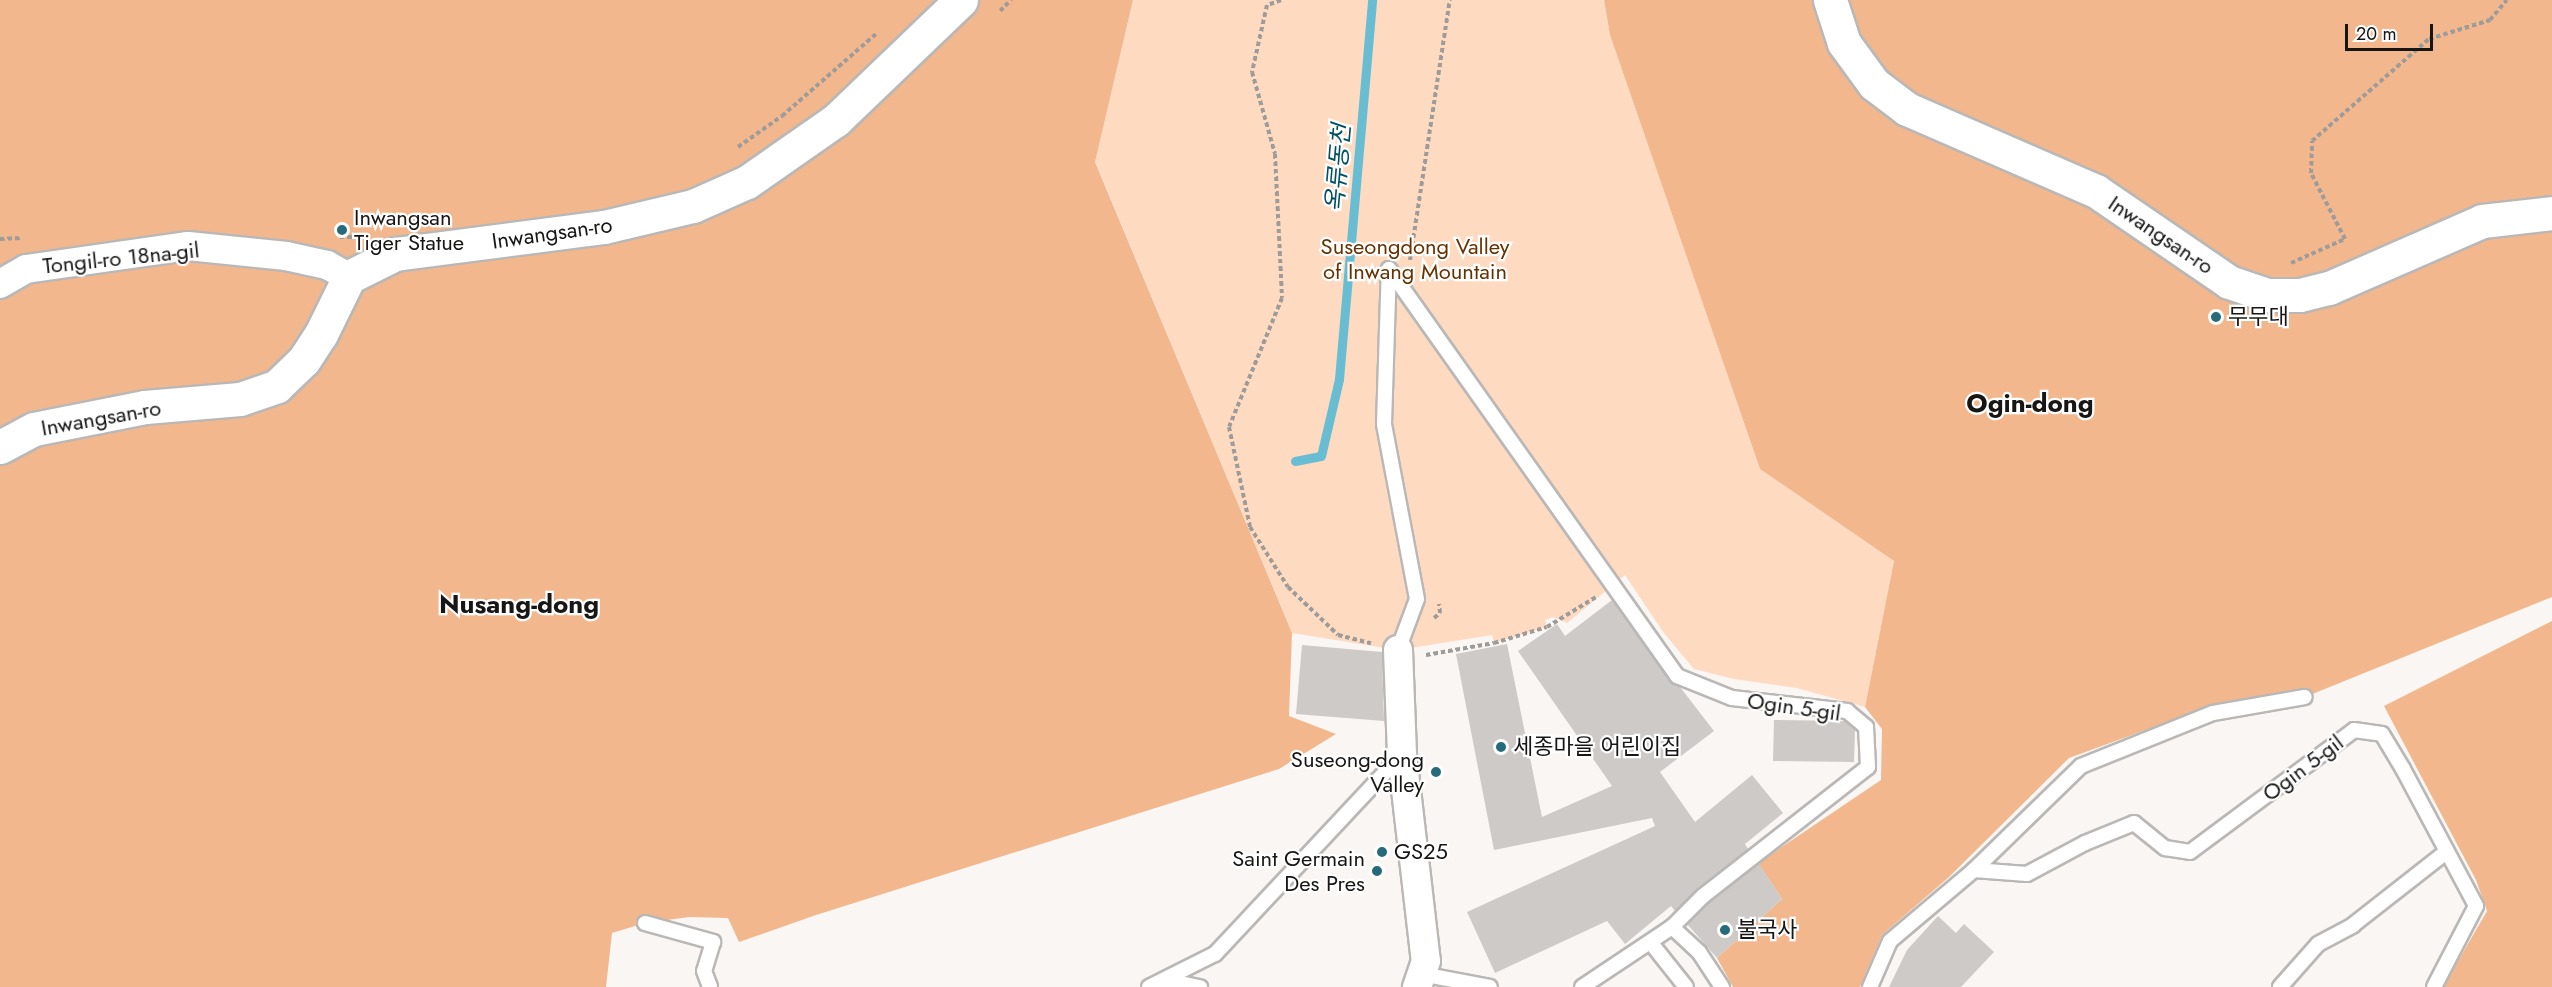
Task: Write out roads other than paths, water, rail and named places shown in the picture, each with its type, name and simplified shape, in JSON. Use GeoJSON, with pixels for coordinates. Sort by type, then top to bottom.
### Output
{"type":"FeatureCollection","features":[{"type":"Feature","properties":{"kind":"street","name":"Inwangsan-ro"},"geometry":{"type":"LineString","coordinates":[[0,447],[33,429],[145,407],[240,399],[277,386],[304,360],[321,334],[349,278],[395,254],[604,228],[693,206],[747,182],[836,120],[961,0]]}},
{"type":"Feature","properties":{"kind":"street","name":"Inwangsan-ro"},"geometry":{"type":"LineString","coordinates":[[1830,0],[1844,43],[1874,84],[1907,109],[2096,191],[2229,282],[2267,295],[2300,296],[2329,288],[2482,221],[2552,213]]}},
{"type":"Feature","properties":{"kind":"street","name":"Tongil-ro 18na-gil"},"geometry":{"type":"LineString","coordinates":[[0,284],[26,269],[188,246],[286,256],[327,265],[349,278]]}},
{"type":"Feature","properties":{"kind":"street"},"geometry":{"type":"LineString","coordinates":[[1398,655],[1402,755],[1426,961],[1419,981]]}},
{"type":"Feature","properties":{"kind":"lane","name":"Ogin 5-gil"},"geometry":{"type":"LineString","coordinates":[[1398,655],[1417,599],[1384,424],[1389,269],[1677,676],[1732,698],[1847,711],[1866,727],[1868,767],[1703,896],[1672,927],[1582,987]]}},
{"type":"Feature","properties":{"kind":"lane"},"geometry":{"type":"LineString","coordinates":[[1870,987],[1890,941],[1974,870],[2081,766],[2213,713],[2305,697]]}},
{"type":"Feature","properties":{"kind":"lane","name":"Ogin 5-gil"},"geometry":{"type":"LineString","coordinates":[[1974,870],[2027,874],[2085,843],[2134,824],[2165,848],[2190,852],[2354,730],[2382,734],[2476,906],[2434,987]]}},
{"type":"Feature","properties":{"kind":"lane"},"geometry":{"type":"LineString","coordinates":[[1149,987],[1215,954],[1402,755]]}},
{"type":"Feature","properties":{"kind":"lane"},"geometry":{"type":"LineString","coordinates":[[2280,987],[2318,944],[2353,925],[2446,852]]}},
{"type":"Feature","properties":{"kind":"lane"},"geometry":{"type":"LineString","coordinates":[[645,923],[713,942],[704,971],[710,987]]}},
{"type":"Feature","properties":{"kind":"lane"},"geometry":{"type":"LineString","coordinates":[[1672,927],[1699,952],[1722,987]]}},
{"type":"Feature","properties":{"kind":"lane"},"geometry":{"type":"LineString","coordinates":[[1651,943],[1686,987]]}},
{"type":"Feature","properties":{"kind":"lane"},"geometry":{"type":"LineString","coordinates":[[1166,980],[1200,987]]}},
{"type":"Feature","properties":{"kind":"lane"},"geometry":{"type":"LineString","coordinates":[[1419,981],[1490,987]]}},
{"type":"Feature","properties":{"kind":"waterway","name":"옥류동천"},"geometry":{"type":"LineString","coordinates":[[1295,461],[1321,456],[1339,379],[1372,0]]}},
{"type":"Feature","properties":{"kind":"place","name":"Inwangsan Tiger Statue"},"geometry":{"type":"Point","coordinates":[342,230]}},
{"type":"Feature","properties":{"kind":"place","name":"무무대"},"geometry":{"type":"Point","coordinates":[2216,317]}},
{"type":"Feature","properties":{"kind":"place","name":"세종마을 어린이집"},"geometry":{"type":"Point","coordinates":[1501,747]}},
{"type":"Feature","properties":{"kind":"place","name":"Suseong-dong Valley"},"geometry":{"type":"Point","coordinates":[1436,772]}},
{"type":"Feature","properties":{"kind":"place","name":"GS25"},"geometry":{"type":"Point","coordinates":[1382,852]}},
{"type":"Feature","properties":{"kind":"place","name":"Saint Germain Des Pres"},"geometry":{"type":"Point","coordinates":[1377,871]}},
{"type":"Feature","properties":{"kind":"place","name":"불국사"},"geometry":{"type":"Point","coordinates":[1725,930]}},
{"type":"Feature","properties":{"kind":"district","name":"Ogin-dong"},"geometry":{"type":"Point","coordinates":[2030,404]}},
{"type":"Feature","properties":{"kind":"district","name":"Nusang-dong"},"geometry":{"type":"Point","coordinates":[519,605]}},
{"type":"Feature","properties":{"kind":"park label","name":"Suseongdong Valley of Inwang Mountain"},"geometry":{"type":"Point","coordinates":[1415,258]}}]}
